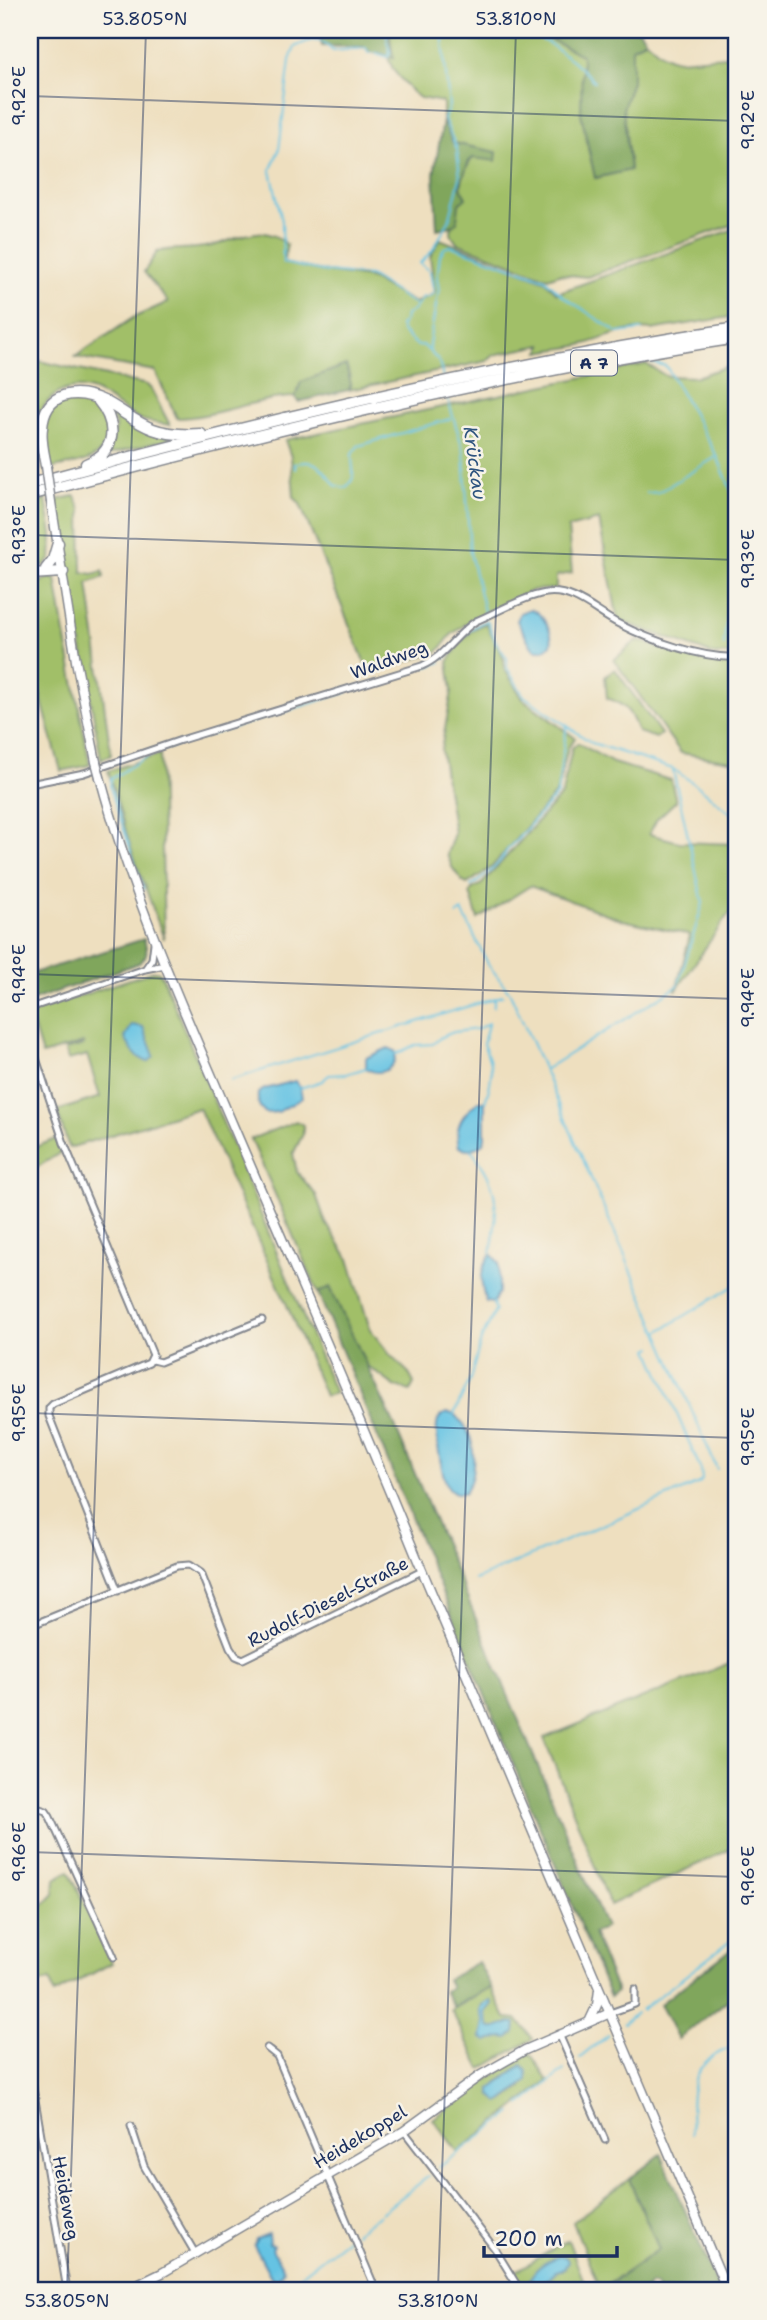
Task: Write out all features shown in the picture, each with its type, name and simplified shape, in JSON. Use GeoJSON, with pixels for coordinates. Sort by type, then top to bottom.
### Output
{"type":"FeatureCollection","features":[{"type":"Feature","properties":{"kind":"highway","name":"A 7"},"geometry":{"type":"LineString","coordinates":[[30,484],[223,434],[656,341],[737,328]]}},
{"type":"Feature","properties":{"kind":"highway","name":"A 7"},"geometry":{"type":"LineString","coordinates":[[30,495],[446,387],[737,338]]}},
{"type":"Feature","properties":{"kind":"highway"},"geometry":{"type":"LineString","coordinates":[[46,466],[41,429],[47,410],[56,400],[70,393],[96,397],[137,422],[163,433],[223,434]]}},
{"type":"Feature","properties":{"kind":"highway"},"geometry":{"type":"LineString","coordinates":[[58,476],[92,461],[107,447],[112,436],[110,417],[96,397]]}},
{"type":"Feature","properties":{"kind":"highway"},"geometry":{"type":"LineString","coordinates":[[46,569],[53,560],[58,543]]}},
{"type":"Feature","properties":{"kind":"highway"},"geometry":{"type":"LineString","coordinates":[[32,574],[57,568],[63,572]]}},
{"type":"Feature","properties":{"kind":"highway"},"geometry":{"type":"LineString","coordinates":[[32,574],[63,572]]}},
{"type":"Feature","properties":{"kind":"main road"},"geometry":{"type":"LineString","coordinates":[[46,466],[79,675],[96,762],[114,828],[154,939],[371,1445],[727,2290]]}},
{"type":"Feature","properties":{"kind":"main road"},"geometry":{"type":"LineString","coordinates":[[590,2020],[597,2005],[599,1988]]}},
{"type":"Feature","properties":{"kind":"main road","name":"Heidekoppel"},"geometry":{"type":"LineString","coordinates":[[127,2290],[404,2131],[481,2074],[559,2034],[610,2013]]}},
{"type":"Feature","properties":{"kind":"street","name":"Waldweg"},"geometry":{"type":"LineString","coordinates":[[30,783],[85,773],[181,740],[422,666],[440,656],[467,627],[480,619],[545,593],[575,597],[632,630],[711,657],[737,657]]}},
{"type":"Feature","properties":{"kind":"street"},"geometry":{"type":"LineString","coordinates":[[145,969],[153,956],[154,939]]}},
{"type":"Feature","properties":{"kind":"street"},"geometry":{"type":"LineString","coordinates":[[30,1008],[164,963]]}},
{"type":"Feature","properties":{"kind":"street"},"geometry":{"type":"LineString","coordinates":[[30,1040],[64,1143],[151,1350],[152,1360]]}},
{"type":"Feature","properties":{"kind":"street"},"geometry":{"type":"LineString","coordinates":[[152,1360],[160,1362],[262,1320]]}},
{"type":"Feature","properties":{"kind":"street"},"geometry":{"type":"LineString","coordinates":[[30,1626],[118,1591],[49,1416],[49,1409],[53,1404],[144,1366],[152,1360]]}},
{"type":"Feature","properties":{"kind":"street","name":"Rudolf-Diesel-Straße"},"geometry":{"type":"LineString","coordinates":[[118,1591],[177,1566],[193,1566],[201,1573],[232,1651],[243,1659],[422,1571]]}},
{"type":"Feature","properties":{"kind":"street"},"geometry":{"type":"LineString","coordinates":[[30,1806],[46,1811],[50,1817],[114,1957]]}},
{"type":"Feature","properties":{"kind":"street"},"geometry":{"type":"LineString","coordinates":[[610,2013],[635,2004],[635,1989]]}},
{"type":"Feature","properties":{"kind":"street"},"geometry":{"type":"LineString","coordinates":[[559,2034],[605,2140]]}},
{"type":"Feature","properties":{"kind":"street"},"geometry":{"type":"LineString","coordinates":[[267,2048],[276,2056],[376,2290]]}},
{"type":"Feature","properties":{"kind":"street","name":"Heideweg"},"geometry":{"type":"LineString","coordinates":[[30,2070],[67,2290]]}},
{"type":"Feature","properties":{"kind":"street"},"geometry":{"type":"LineString","coordinates":[[131,2126],[144,2166],[195,2253]]}},
{"type":"Feature","properties":{"kind":"street"},"geometry":{"type":"LineString","coordinates":[[404,2131],[495,2249],[520,2290]]}},
{"type":"Feature","properties":{"kind":"green space"},"geometry":{"type":"Polygon","coordinates":[[[316,30],[389,30],[394,58],[371,53],[363,47],[322,46],[316,30]]]}},
{"type":"Feature","properties":{"kind":"green space"},"geometry":{"type":"Polygon","coordinates":[[[389,30],[531,30],[582,55],[588,149],[596,178],[630,170],[623,109],[632,81],[632,47],[646,40],[665,55],[679,60],[737,55],[737,223],[587,277],[559,274],[548,278],[457,243],[451,229],[457,221],[465,171],[473,158],[459,144],[453,143],[443,121],[443,102],[420,98],[394,71],[387,56],[393,57],[389,30]]]}},
{"type":"Feature","properties":{"kind":"green space"},"geometry":{"type":"Polygon","coordinates":[[[531,30],[639,30],[646,40],[632,47],[632,81],[623,109],[630,170],[595,178],[581,114],[582,55],[531,30]]]}},
{"type":"Feature","properties":{"kind":"green space"},"geometry":{"type":"Polygon","coordinates":[[[443,121],[453,143],[497,152],[496,161],[473,158],[469,161],[460,185],[466,198],[459,204],[457,222],[452,226],[437,229],[434,174],[443,121]]]}},
{"type":"Feature","properties":{"kind":"green space"},"geometry":{"type":"Polygon","coordinates":[[[737,228],[737,316],[651,330],[626,331],[580,345],[540,352],[542,345],[493,355],[487,361],[349,390],[350,376],[346,365],[301,382],[295,397],[177,418],[155,371],[75,357],[133,318],[168,302],[144,272],[157,252],[163,250],[205,247],[246,235],[266,234],[277,237],[287,245],[283,263],[369,278],[415,303],[435,293],[430,257],[440,239],[544,280],[557,293],[737,228]]]}},
{"type":"Feature","properties":{"kind":"green space"},"geometry":{"type":"Polygon","coordinates":[[[30,359],[147,385],[170,425],[142,420],[96,392],[74,388],[64,391],[55,395],[42,410],[36,437],[39,470],[30,473],[30,359]]]}},
{"type":"Feature","properties":{"kind":"green space"},"geometry":{"type":"Polygon","coordinates":[[[737,363],[737,654],[714,655],[618,620],[599,520],[568,528],[572,573],[556,576],[556,589],[533,590],[474,618],[451,635],[438,652],[369,673],[300,504],[294,497],[291,457],[285,440],[646,364],[666,376],[696,377],[737,363]]]}},
{"type":"Feature","properties":{"kind":"green space"},"geometry":{"type":"Polygon","coordinates":[[[346,365],[351,384],[349,390],[298,402],[295,397],[301,382],[346,365]]]}},
{"type":"Feature","properties":{"kind":"green space"},"geometry":{"type":"Polygon","coordinates":[[[68,397],[88,398],[101,406],[107,419],[106,442],[93,457],[50,469],[45,437],[46,421],[53,407],[68,397]]]}},
{"type":"Feature","properties":{"kind":"green space"},"geometry":{"type":"Polygon","coordinates":[[[110,409],[138,428],[174,438],[104,456],[111,444],[115,428],[110,409]]]}},
{"type":"Feature","properties":{"kind":"green space"},"geometry":{"type":"Polygon","coordinates":[[[75,496],[81,509],[82,572],[93,574],[103,571],[104,577],[88,583],[111,755],[101,759],[56,500],[75,496]]]}},
{"type":"Feature","properties":{"kind":"green space"},"geometry":{"type":"Polygon","coordinates":[[[46,499],[52,535],[51,559],[45,565],[30,570],[30,503],[46,499]]]}},
{"type":"Feature","properties":{"kind":"green space"},"geometry":{"type":"Polygon","coordinates":[[[49,578],[56,579],[90,765],[61,771],[30,658],[30,586],[49,578]]]}},
{"type":"Feature","properties":{"kind":"green space"},"geometry":{"type":"Polygon","coordinates":[[[486,623],[504,659],[504,668],[523,699],[575,738],[568,748],[557,792],[492,867],[467,884],[452,867],[447,854],[454,833],[441,750],[452,691],[448,662],[468,634],[486,623]]]}},
{"type":"Feature","properties":{"kind":"green space"},"geometry":{"type":"Polygon","coordinates":[[[637,640],[699,660],[737,663],[737,762],[681,753],[614,660],[637,640]]]}},
{"type":"Feature","properties":{"kind":"green space"},"geometry":{"type":"Polygon","coordinates":[[[615,669],[661,734],[656,738],[638,732],[627,710],[607,698],[605,677],[615,669]]]}},
{"type":"Feature","properties":{"kind":"green space"},"geometry":{"type":"Polygon","coordinates":[[[578,743],[613,763],[671,780],[676,801],[657,819],[649,834],[679,842],[737,844],[737,906],[725,919],[676,991],[690,935],[623,920],[530,886],[478,919],[470,893],[472,889],[482,884],[562,794],[572,748],[578,743]]]}},
{"type":"Feature","properties":{"kind":"green space"},"geometry":{"type":"Polygon","coordinates":[[[160,754],[164,939],[131,848],[108,771],[160,754]]]}},
{"type":"Feature","properties":{"kind":"green space"},"geometry":{"type":"Polygon","coordinates":[[[144,939],[146,952],[139,963],[30,1001],[30,974],[144,939]]]}},
{"type":"Feature","properties":{"kind":"green space"},"geometry":{"type":"Polygon","coordinates":[[[154,971],[159,972],[163,978],[335,1393],[325,1396],[199,1108],[69,1148],[57,1111],[100,1097],[87,1055],[68,1060],[65,1050],[84,1045],[83,1043],[42,1055],[31,1019],[35,1011],[154,971]]]}},
{"type":"Feature","properties":{"kind":"green space"},"geometry":{"type":"Polygon","coordinates":[[[296,1121],[303,1125],[303,1134],[293,1154],[297,1172],[316,1195],[326,1223],[349,1259],[370,1329],[391,1356],[408,1372],[414,1383],[411,1391],[396,1387],[366,1365],[330,1288],[318,1293],[251,1139],[296,1121]]]}},
{"type":"Feature","properties":{"kind":"green space"},"geometry":{"type":"Polygon","coordinates":[[[56,1139],[61,1152],[30,1172],[30,1149],[56,1139]]]}},
{"type":"Feature","properties":{"kind":"green space"},"geometry":{"type":"Polygon","coordinates":[[[330,1287],[394,1424],[606,1927],[593,1933],[617,1992],[610,1997],[318,1293],[330,1287]]]}},
{"type":"Feature","properties":{"kind":"green space"},"geometry":{"type":"Polygon","coordinates":[[[737,1660],[737,1846],[610,1905],[544,1738],[737,1660]]]}},
{"type":"Feature","properties":{"kind":"green space"},"geometry":{"type":"Polygon","coordinates":[[[69,1871],[112,1963],[54,1994],[50,1980],[30,1986],[30,1915],[35,1914],[54,1894],[55,1879],[69,1871]]]}},
{"type":"Feature","properties":{"kind":"green space"},"geometry":{"type":"Polygon","coordinates":[[[737,1945],[737,1993],[678,2039],[660,2004],[737,1945]]]}},
{"type":"Feature","properties":{"kind":"green space"},"geometry":{"type":"Polygon","coordinates":[[[478,1962],[491,1987],[453,2007],[444,1991],[451,1988],[447,1980],[478,1962]]]}},
{"type":"Feature","properties":{"kind":"green space"},"geometry":{"type":"Polygon","coordinates":[[[491,1987],[506,2018],[517,2019],[533,2039],[481,2069],[451,2010],[491,1987]]]}},
{"type":"Feature","properties":{"kind":"green space"},"geometry":{"type":"Polygon","coordinates":[[[530,2053],[548,2081],[458,2152],[433,2119],[530,2053]],[[522,2065],[497,2083],[503,2101],[522,2088],[522,2065]]]}},
{"type":"Feature","properties":{"kind":"green space"},"geometry":{"type":"Polygon","coordinates":[[[661,2154],[719,2290],[657,2290],[656,2285],[650,2284],[646,2290],[602,2290],[659,2249],[629,2179],[661,2154]]]}},
{"type":"Feature","properties":{"kind":"green space"},"geometry":{"type":"Polygon","coordinates":[[[629,2179],[659,2249],[600,2290],[573,2222],[629,2179]]]}},
{"type":"Feature","properties":{"kind":"green space"},"geometry":{"type":"Polygon","coordinates":[[[568,2240],[587,2290],[536,2290],[556,2271],[564,2269],[547,2263],[537,2269],[528,2286],[531,2290],[523,2290],[515,2272],[568,2240]]]}},
{"type":"Feature","properties":{"kind":"water"},"geometry":{"type":"Polygon","coordinates":[[[530,609],[543,618],[549,629],[551,645],[544,650],[532,647],[517,621],[520,613],[530,609]]]}},
{"type":"Feature","properties":{"kind":"water"},"geometry":{"type":"Polygon","coordinates":[[[132,1025],[143,1027],[154,1056],[148,1062],[134,1052],[125,1037],[132,1025]]]}},
{"type":"Feature","properties":{"kind":"water"},"geometry":{"type":"Polygon","coordinates":[[[388,1048],[395,1051],[395,1057],[387,1070],[377,1072],[366,1068],[366,1058],[388,1048]]]}},
{"type":"Feature","properties":{"kind":"water"},"geometry":{"type":"Polygon","coordinates":[[[295,1081],[302,1098],[278,1112],[266,1113],[262,1109],[258,1102],[258,1093],[295,1081]]]}},
{"type":"Feature","properties":{"kind":"water"},"geometry":{"type":"Polygon","coordinates":[[[479,1101],[485,1102],[483,1143],[472,1149],[459,1147],[461,1121],[479,1101]]]}},
{"type":"Feature","properties":{"kind":"water"},"geometry":{"type":"Polygon","coordinates":[[[491,1254],[499,1263],[499,1293],[493,1303],[486,1302],[482,1283],[484,1266],[491,1254]]]}},
{"type":"Feature","properties":{"kind":"water"},"geometry":{"type":"Polygon","coordinates":[[[447,1413],[454,1414],[471,1438],[471,1479],[465,1492],[461,1493],[454,1492],[447,1484],[440,1456],[437,1426],[438,1420],[447,1413]]]}},
{"type":"Feature","properties":{"kind":"water"},"geometry":{"type":"Polygon","coordinates":[[[491,2000],[492,2004],[485,2012],[489,2027],[516,2023],[515,2033],[508,2038],[487,2041],[481,2038],[484,2022],[480,2010],[482,2005],[491,2000]]]}},
{"type":"Feature","properties":{"kind":"water"},"geometry":{"type":"Polygon","coordinates":[[[522,2065],[527,2071],[527,2081],[499,2102],[491,2095],[491,2089],[522,2065]]]}},
{"type":"Feature","properties":{"kind":"water"},"geometry":{"type":"Polygon","coordinates":[[[268,2234],[269,2244],[274,2245],[272,2249],[283,2268],[275,2280],[254,2245],[256,2239],[268,2234]]]}},
{"type":"Feature","properties":{"kind":"water"},"geometry":{"type":"Polygon","coordinates":[[[561,2256],[566,2257],[568,2262],[564,2269],[556,2271],[536,2290],[531,2290],[528,2286],[532,2275],[545,2263],[561,2256]]]}},
{"type":"Feature","properties":{"kind":"waterway"},"geometry":{"type":"LineString","coordinates":[[387,30],[387,38]]}},
{"type":"Feature","properties":{"kind":"waterway","name":"Krückau"},"geometry":{"type":"LineString","coordinates":[[442,30],[449,106],[444,119],[457,149],[460,178],[449,221],[432,251],[420,263],[430,272],[434,293],[423,297],[414,310],[406,315],[400,326],[403,333],[418,346],[423,345],[439,361],[443,378]]}},
{"type":"Feature","properties":{"kind":"waterway"},"geometry":{"type":"LineString","coordinates":[[524,30],[550,44],[594,81]]}},
{"type":"Feature","properties":{"kind":"waterway"},"geometry":{"type":"LineString","coordinates":[[271,169],[279,150],[290,60],[295,47],[315,40],[333,51],[366,48],[368,53],[373,53]]}},
{"type":"Feature","properties":{"kind":"waterway"},"geometry":{"type":"LineString","coordinates":[[376,53],[388,57],[390,52],[387,41]]}},
{"type":"Feature","properties":{"kind":"waterway"},"geometry":{"type":"LineString","coordinates":[[271,171],[282,221],[283,263],[327,272],[370,276],[416,305]]}},
{"type":"Feature","properties":{"kind":"waterway"},"geometry":{"type":"LineString","coordinates":[[430,352],[429,344],[439,289],[437,279],[440,255],[444,248],[451,246],[545,279],[563,296],[618,333],[642,330]]}},
{"type":"Feature","properties":{"kind":"waterway"},"geometry":{"type":"LineString","coordinates":[[652,363],[666,366],[717,456],[737,504]]}},
{"type":"Feature","properties":{"kind":"waterway","name":"Krückau"},"geometry":{"type":"LineString","coordinates":[[447,397],[464,452],[470,553],[485,615]]}},
{"type":"Feature","properties":{"kind":"waterway"},"geometry":{"type":"LineString","coordinates":[[296,469],[294,464],[313,463],[323,469],[335,485],[344,488],[353,477],[352,454],[358,446],[450,419]]}},
{"type":"Feature","properties":{"kind":"waterway"},"geometry":{"type":"LineString","coordinates":[[647,493],[659,492],[716,457]]}},
{"type":"Feature","properties":{"kind":"waterway"},"geometry":{"type":"LineString","coordinates":[[724,645],[737,508]]}},
{"type":"Feature","properties":{"kind":"waterway","name":"Krückau"},"geometry":{"type":"LineString","coordinates":[[487,620],[496,642],[507,658],[507,668],[524,696],[592,743],[673,769],[737,818]]}},
{"type":"Feature","properties":{"kind":"waterway"},"geometry":{"type":"LineString","coordinates":[[444,659],[467,632],[486,621]]}},
{"type":"Feature","properties":{"kind":"waterway"},"geometry":{"type":"LineString","coordinates":[[426,667],[441,662]]}},
{"type":"Feature","properties":{"kind":"waterway"},"geometry":{"type":"LineString","coordinates":[[161,750],[347,692]]}},
{"type":"Feature","properties":{"kind":"waterway"},"geometry":{"type":"LineString","coordinates":[[471,886],[498,864],[510,846],[557,794],[567,724]]}},
{"type":"Feature","properties":{"kind":"waterway"},"geometry":{"type":"LineString","coordinates":[[143,889],[110,787],[111,779],[152,753]]}},
{"type":"Feature","properties":{"kind":"waterway"},"geometry":{"type":"LineString","coordinates":[[457,915],[462,911],[488,964],[510,993],[544,1070],[678,986],[703,903],[673,770]]}},
{"type":"Feature","properties":{"kind":"waterway"},"geometry":{"type":"LineString","coordinates":[[493,1007],[495,998],[503,995]]}},
{"type":"Feature","properties":{"kind":"waterway"},"geometry":{"type":"LineString","coordinates":[[231,1080],[495,998]]}},
{"type":"Feature","properties":{"kind":"waterway"},"geometry":{"type":"LineString","coordinates":[[396,1054],[415,1045],[433,1044],[441,1037],[454,1032],[478,1029],[488,1023]]}},
{"type":"Feature","properties":{"kind":"waterway"},"geometry":{"type":"LineString","coordinates":[[485,1102],[491,1073],[483,1044],[488,1024]]}},
{"type":"Feature","properties":{"kind":"waterway"},"geometry":{"type":"LineString","coordinates":[[300,1088],[322,1081],[329,1075],[346,1074],[366,1068]]}},
{"type":"Feature","properties":{"kind":"waterway"},"geometry":{"type":"LineString","coordinates":[[544,1070],[658,1332]]}},
{"type":"Feature","properties":{"kind":"waterway"},"geometry":{"type":"LineString","coordinates":[[471,1150],[488,1175],[495,1199],[491,1254]]}},
{"type":"Feature","properties":{"kind":"waterway"},"geometry":{"type":"LineString","coordinates":[[717,1469],[658,1332],[737,1284]]}},
{"type":"Feature","properties":{"kind":"waterway"},"geometry":{"type":"LineString","coordinates":[[454,1414],[470,1380],[481,1340],[495,1311],[493,1303]]}},
{"type":"Feature","properties":{"kind":"waterway"},"geometry":{"type":"LineString","coordinates":[[475,1580],[702,1480],[701,1470],[649,1349],[653,1347]]}},
{"type":"Feature","properties":{"kind":"waterway"},"geometry":{"type":"LineString","coordinates":[[641,2010],[737,1936]]}},
{"type":"Feature","properties":{"kind":"waterway"},"geometry":{"type":"LineString","coordinates":[[624,2023],[636,2013]]}},
{"type":"Feature","properties":{"kind":"waterway"},"geometry":{"type":"LineString","coordinates":[[580,2058],[608,2035]]}},
{"type":"Feature","properties":{"kind":"waterway"},"geometry":{"type":"LineString","coordinates":[[692,2134],[691,2104],[695,2078],[709,2059],[737,2046]]}},
{"type":"Feature","properties":{"kind":"waterway"},"geometry":{"type":"LineString","coordinates":[[521,2105],[564,2070]]}},
{"type":"Feature","properties":{"kind":"waterway"},"geometry":{"type":"LineString","coordinates":[[438,2168],[512,2113]]}},
{"type":"Feature","properties":{"kind":"waterway"},"geometry":{"type":"LineString","coordinates":[[355,2233],[429,2176]]}},
{"type":"Feature","properties":{"kind":"waterway"},"geometry":{"type":"LineString","coordinates":[[282,2290],[347,2239]]}}]}
